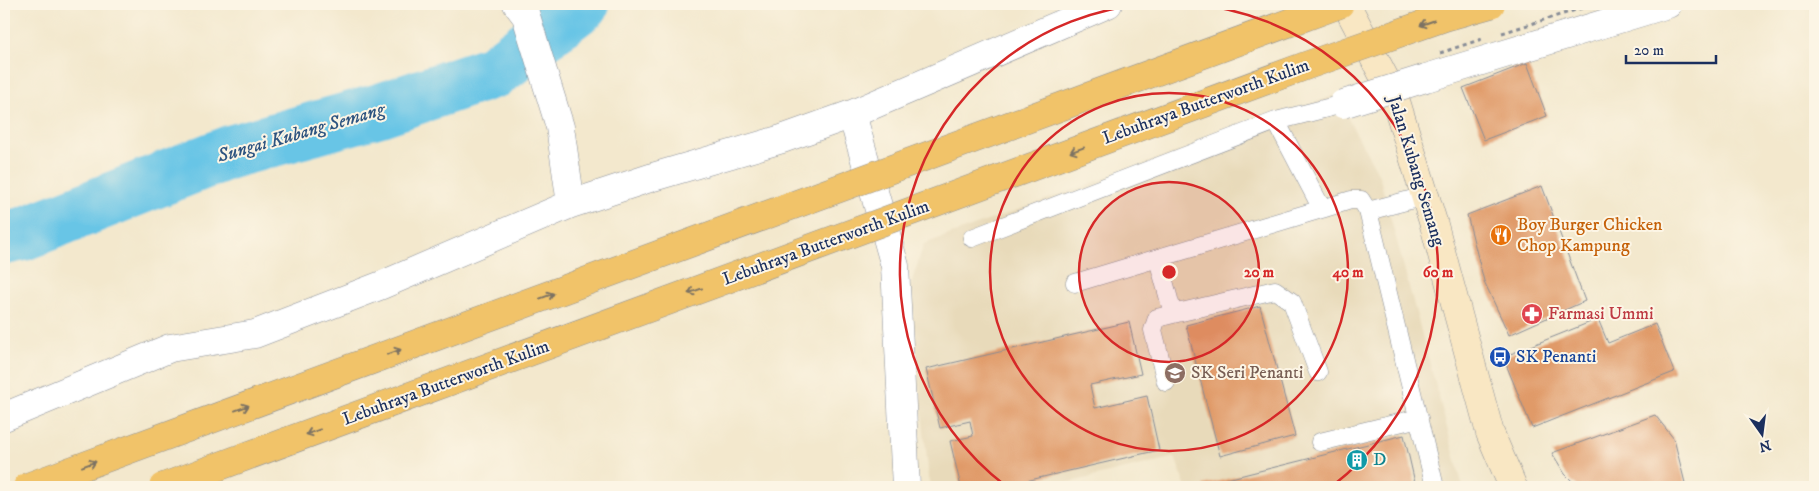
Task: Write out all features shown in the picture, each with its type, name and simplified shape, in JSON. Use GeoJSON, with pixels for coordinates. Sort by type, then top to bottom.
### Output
{"type":"FeatureCollection","features":[{"type":"Feature","properties":{"kind":"highway"},"geometry":{"type":"LineString","coordinates":[[27,487],[1340,4]]}},
{"type":"Feature","properties":{"kind":"highway","name":"Lebuhraya Butterworth Kulim"},"geometry":{"type":"LineString","coordinates":[[163,487],[1308,65],[1445,17],[1491,4]]}},
{"type":"Feature","properties":{"kind":"main road","name":"Jalan Kubang Semang"},"geometry":{"type":"LineString","coordinates":[[1346,4],[1395,98],[1425,196],[1490,433],[1513,487]]}},
{"type":"Feature","properties":{"kind":"street"},"geometry":{"type":"LineString","coordinates":[[518,4],[526,16],[560,126],[571,204]]}},
{"type":"Feature","properties":{"kind":"street"},"geometry":{"type":"LineString","coordinates":[[4,417],[170,348],[256,334],[382,285],[571,204],[653,177],[782,139],[852,114],[1108,4]]}},
{"type":"Feature","properties":{"kind":"street"},"geometry":{"type":"LineString","coordinates":[[1343,104],[1668,4]]}},
{"type":"Feature","properties":{"kind":"street"},"geometry":{"type":"LineString","coordinates":[[852,114],[895,266],[906,487]]}},
{"type":"Feature","properties":{"kind":"lane"},"geometry":{"type":"LineString","coordinates":[[972,238],[1276,121],[1343,104]]}},
{"type":"Feature","properties":{"kind":"lane"},"geometry":{"type":"LineString","coordinates":[[1276,121],[1322,209]]}},
{"type":"Feature","properties":{"kind":"lane"},"geometry":{"type":"LineString","coordinates":[[1368,211],[1425,196]]}},
{"type":"Feature","properties":{"kind":"lane"},"geometry":{"type":"LineString","coordinates":[[1075,284],[1351,200],[1361,200],[1368,211],[1435,487]]}},
{"type":"Feature","properties":{"kind":"lane"},"geometry":{"type":"LineString","coordinates":[[1158,258],[1173,314]]}},
{"type":"Feature","properties":{"kind":"lane"},"geometry":{"type":"LineString","coordinates":[[1166,382],[1154,330],[1157,318],[1275,290],[1292,302],[1318,372]]}},
{"type":"Feature","properties":{"kind":"lane"},"geometry":{"type":"LineString","coordinates":[[1320,442],[1419,418]]}},
{"type":"Feature","properties":{"kind":"shaded area","name":"SK Seri Penanti"},"geometry":{"type":"Polygon","coordinates":[[[1335,95],[1379,175],[1463,487],[1186,487],[1175,457],[1050,487],[930,487],[909,290],[924,244],[1335,95]]]}},
{"type":"Feature","properties":{"kind":"building"},"geometry":{"type":"Polygon","coordinates":[[[1527,63],[1547,116],[1484,140],[1463,88],[1527,63]]]}},
{"type":"Feature","properties":{"kind":"building"},"geometry":{"type":"Polygon","coordinates":[[[1542,186],[1585,301],[1509,335],[1484,281],[1467,215],[1542,186]]]}},
{"type":"Feature","properties":{"kind":"building"},"geometry":{"type":"Polygon","coordinates":[[[1260,306],[1295,436],[1220,456],[1186,325],[1260,306]]]}},
{"type":"Feature","properties":{"kind":"building"},"geometry":{"type":"Polygon","coordinates":[[[1598,319],[1608,343],[1655,324],[1674,372],[1532,428],[1503,357],[1598,319]]]}},
{"type":"Feature","properties":{"kind":"building"},"geometry":{"type":"Polygon","coordinates":[[[1129,322],[1141,374],[1090,385],[1095,408],[1147,396],[1159,450],[1000,487],[961,487],[950,441],[973,436],[970,421],[940,428],[926,369],[1129,322]]]}},
{"type":"Feature","properties":{"kind":"building"},"geometry":{"type":"Polygon","coordinates":[[[1655,415],[1674,439],[1686,487],[1578,487],[1565,474],[1552,453],[1655,415]]]}},
{"type":"Feature","properties":{"kind":"building","name":"D"},"geometry":{"type":"Polygon","coordinates":[[[1404,435],[1416,487],[1204,487],[1203,485],[1404,435]]]}},
{"type":"Feature","properties":{"kind":"waterway","name":"Sungai Kubang Semang"},"geometry":{"type":"LineString","coordinates":[[4,238],[23,234],[230,152],[380,110],[495,71],[583,4]]}},
{"type":"Feature","properties":{"kind":"place","name":"Boy Burger Chicken Chop Kampung"},"geometry":{"type":"Point","coordinates":[1501,235]}},
{"type":"Feature","properties":{"kind":"place","name":"Farmasi Ummi"},"geometry":{"type":"Point","coordinates":[1532,314]}},
{"type":"Feature","properties":{"kind":"place","name":"SK Penanti"},"geometry":{"type":"Point","coordinates":[1500,357]}},
{"type":"Feature","properties":{"kind":"place","name":"SK Seri Penanti"},"geometry":{"type":"Point","coordinates":[1175,373]}},
{"type":"Feature","properties":{"kind":"place","name":"D"},"geometry":{"type":"Point","coordinates":[1357,460]}}]}
